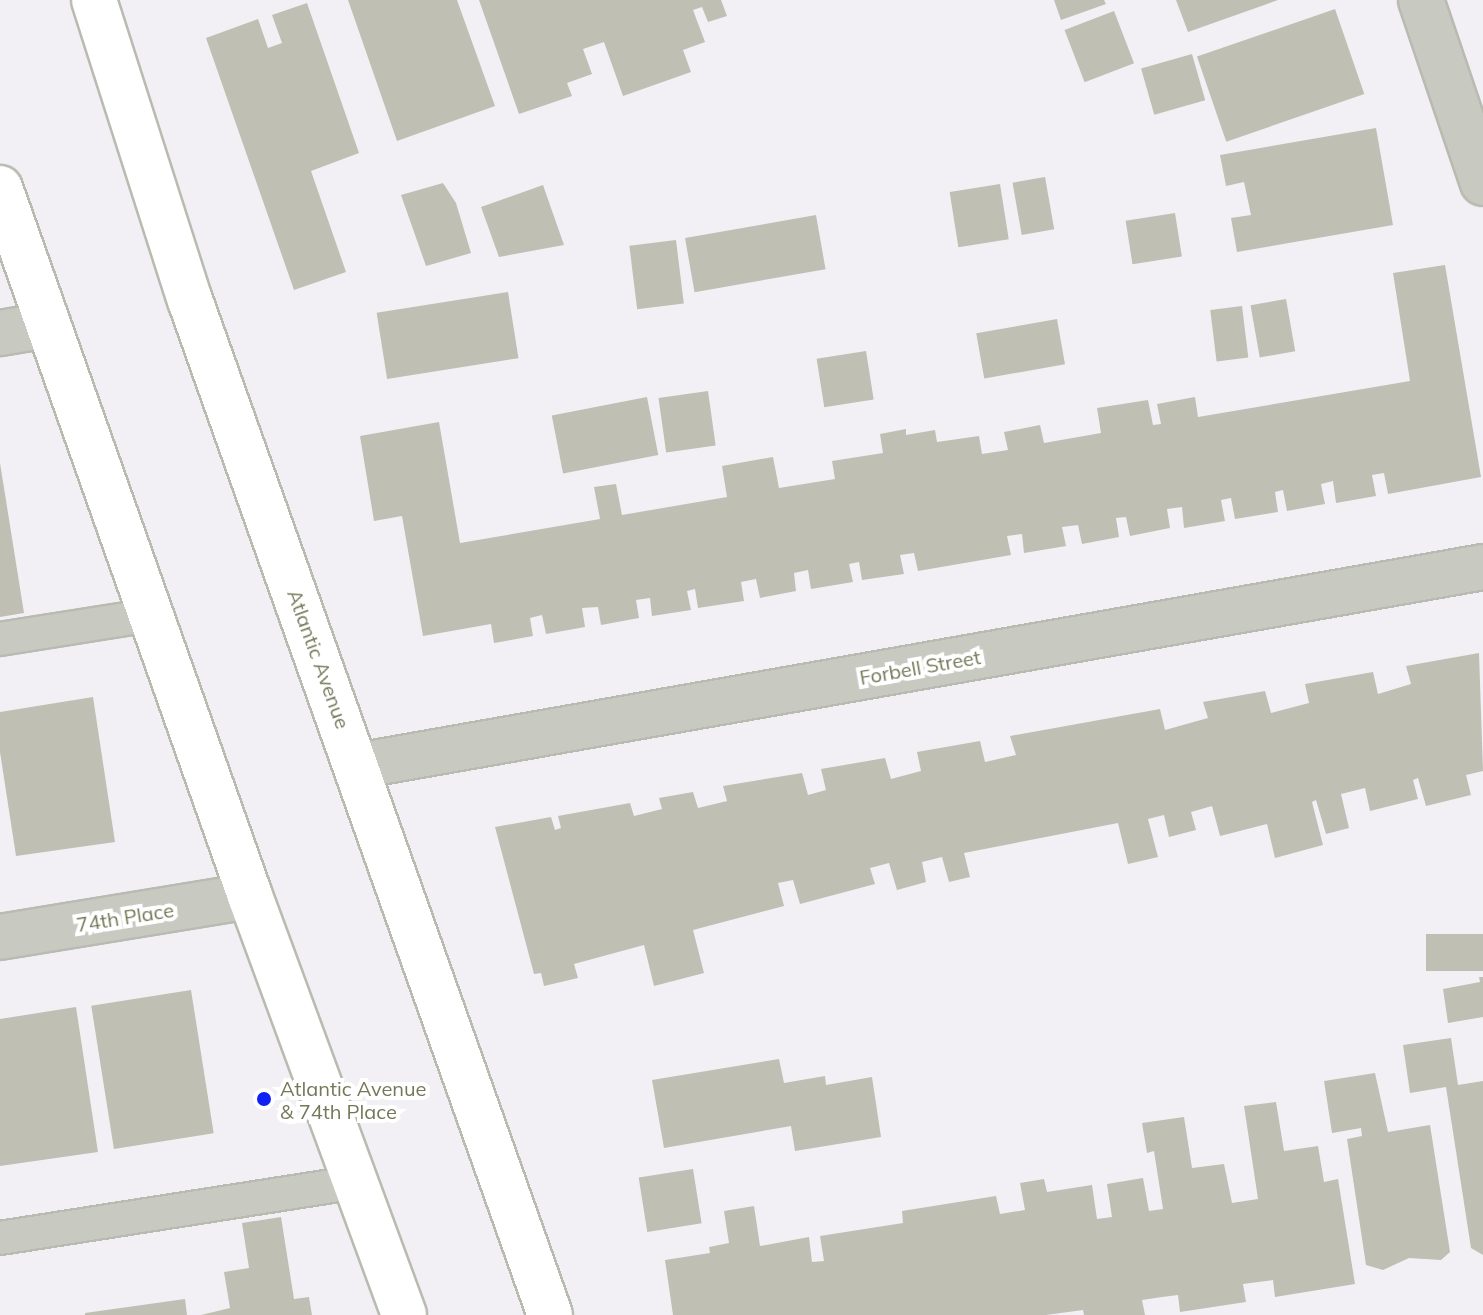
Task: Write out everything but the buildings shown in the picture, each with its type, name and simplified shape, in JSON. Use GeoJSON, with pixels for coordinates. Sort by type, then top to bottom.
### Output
{"type":"FeatureCollection","features":[{"type":"Feature","properties":{"kind":"main road","name":"Atlantic Avenue"},"geometry":{"type":"LineString","coordinates":[[94,0],[190,300],[550,1315]]}},
{"type":"Feature","properties":{"kind":"main road"},"geometry":{"type":"LineString","coordinates":[[0,188],[250,896],[404,1315]]}},
{"type":"Feature","properties":{"kind":"street"},"geometry":{"type":"LineString","coordinates":[[1421,0],[1483,183]]}},
{"type":"Feature","properties":{"kind":"street"},"geometry":{"type":"LineString","coordinates":[[0,333],[48,325]]}},
{"type":"Feature","properties":{"kind":"street","name":"Forbell Street"},"geometry":{"type":"LineString","coordinates":[[357,766],[1483,567]]}},
{"type":"Feature","properties":{"kind":"street","name":"74th Place"},"geometry":{"type":"LineString","coordinates":[[0,937],[250,896]]}},
{"type":"Feature","properties":{"kind":"lane"},"geometry":{"type":"LineString","coordinates":[[0,639],[151,615]]}},
{"type":"Feature","properties":{"kind":"lane"},"geometry":{"type":"LineString","coordinates":[[0,1238],[356,1182]]}},
{"type":"Feature","properties":{"kind":"place","name":"Atlantic Avenue & 74th Place"},"geometry":{"type":"Point","coordinates":[264,1099]}}]}
